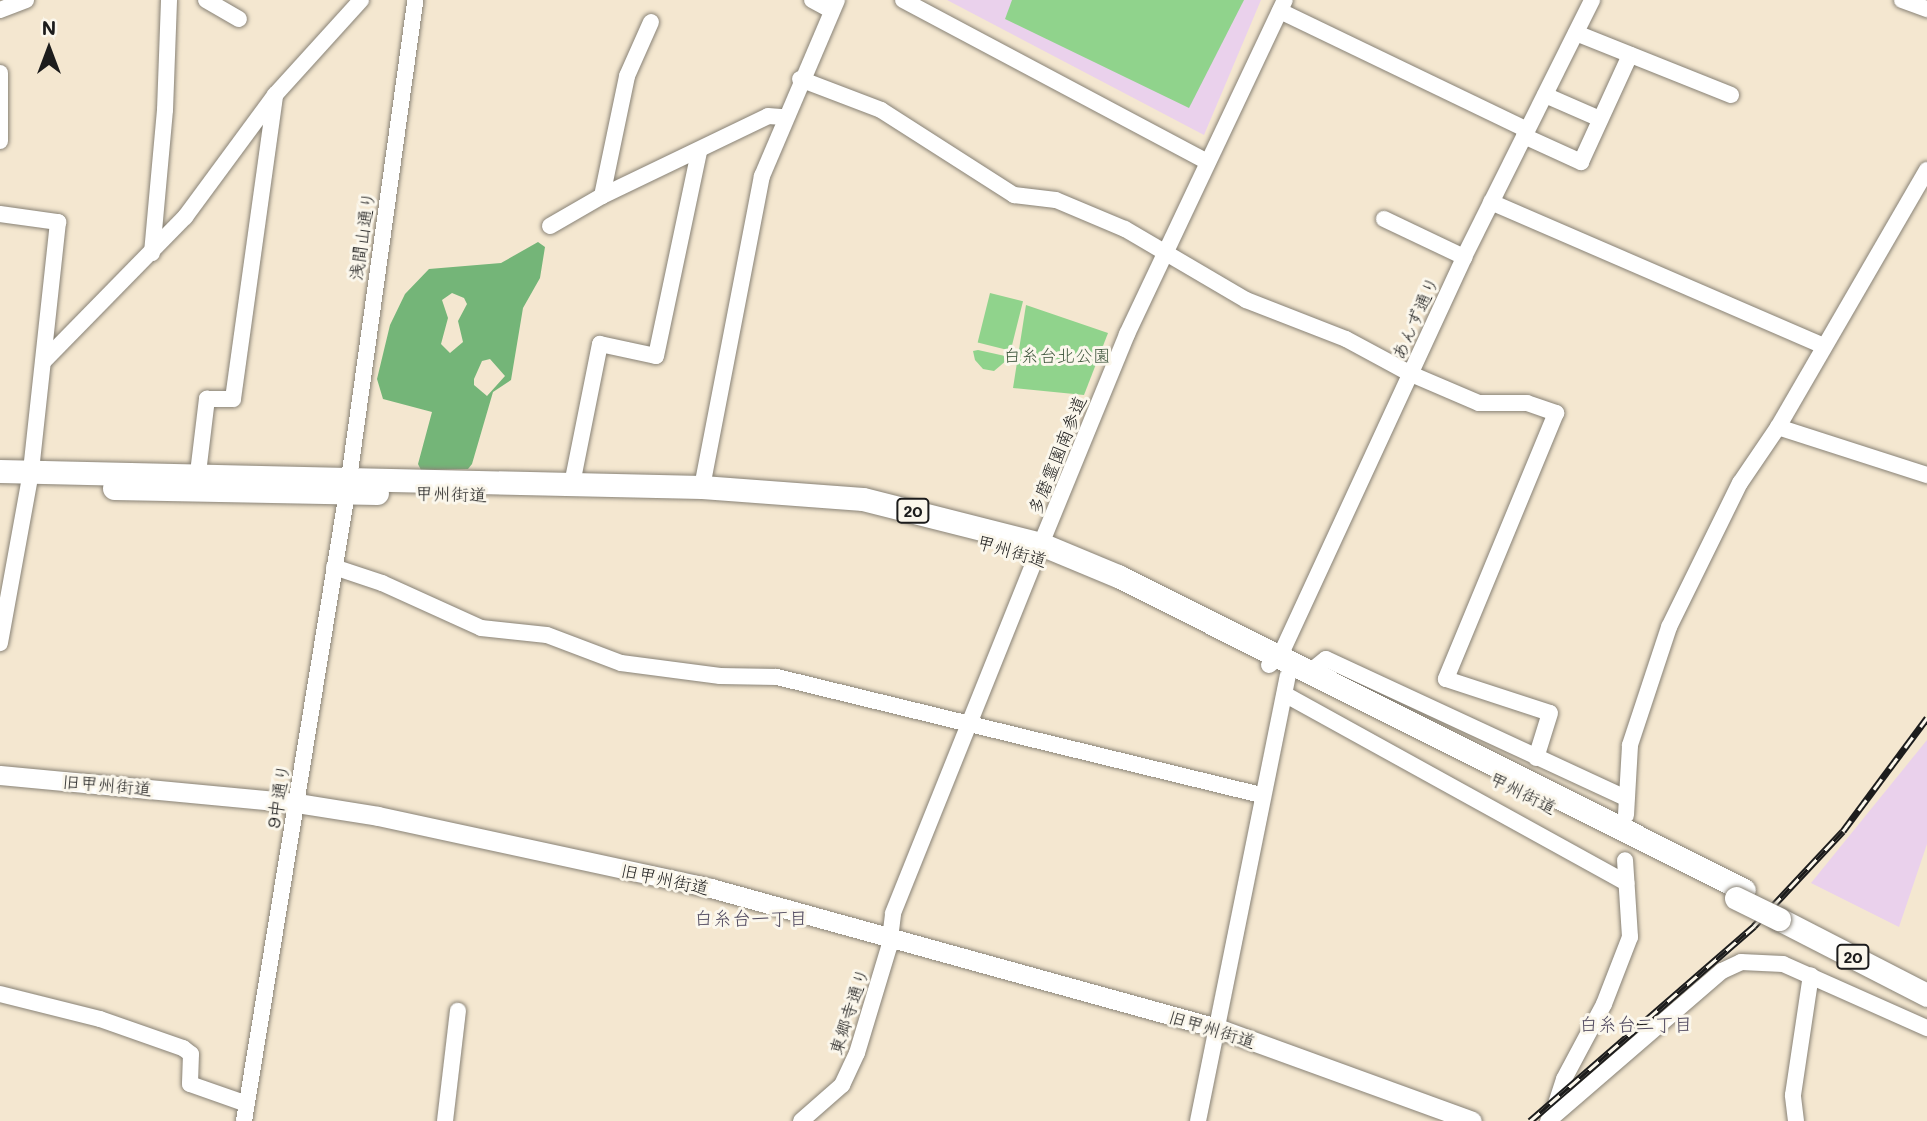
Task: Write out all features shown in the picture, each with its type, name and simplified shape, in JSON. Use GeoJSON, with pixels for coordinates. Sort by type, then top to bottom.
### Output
{"type":"FeatureCollection","features":[{"type":"Feature","properties":{"kind":"highway","name":"甲州街道"},"geometry":{"type":"LineString","coordinates":[[0,471],[30,478],[348,485],[769,501],[859,510],[1039,550]]}},
{"type":"Feature","properties":{"kind":"highway","name":"甲州街道"},"geometry":{"type":"LineString","coordinates":[[0,485],[30,478],[198,473],[348,485],[702,486],[863,499],[1039,550],[1780,914],[1927,982]]}},
{"type":"Feature","properties":{"kind":"highway","name":"甲州街道"},"geometry":{"type":"LineString","coordinates":[[1780,914],[1927,995]]}},
{"type":"Feature","properties":{"kind":"main road","name":"旧甲州街道"},"geometry":{"type":"LineString","coordinates":[[0,775],[297,803],[379,816],[711,888],[890,935],[1217,1028],[1472,1121]]}},
{"type":"Feature","properties":{"kind":"street"},"geometry":{"type":"LineString","coordinates":[[0,10],[26,0]]}},
{"type":"Feature","properties":{"kind":"street"},"geometry":{"type":"LineString","coordinates":[[152,253],[165,110],[169,0]]}},
{"type":"Feature","properties":{"kind":"street"},"geometry":{"type":"LineString","coordinates":[[205,0],[239,19]]}},
{"type":"Feature","properties":{"kind":"street"},"geometry":{"type":"LineString","coordinates":[[44,361],[152,253],[225,168],[275,95],[361,0]]}},
{"type":"Feature","properties":{"kind":"street","name":"浅間山通り"},"geometry":{"type":"LineString","coordinates":[[348,485],[415,0]]}},
{"type":"Feature","properties":{"kind":"street"},"geometry":{"type":"LineString","coordinates":[[702,486],[762,176],[800,79],[834,5],[812,0]]}},
{"type":"Feature","properties":{"kind":"street"},"geometry":{"type":"LineString","coordinates":[[903,0],[1208,162]]}},
{"type":"Feature","properties":{"kind":"street","name":"あんず通り"},"geometry":{"type":"LineString","coordinates":[[1198,1121],[1287,673],[1411,374],[1464,257],[1592,0]]}},
{"type":"Feature","properties":{"kind":"street"},"geometry":{"type":"LineString","coordinates":[[1902,0],[1927,9]]}},
{"type":"Feature","properties":{"kind":"street"},"geometry":{"type":"LineString","coordinates":[[1282,5],[1581,162],[1630,55]]}},
{"type":"Feature","properties":{"kind":"street","name":"多磨霊園南参道"},"geometry":{"type":"LineString","coordinates":[[890,935],[893,913],[1039,550],[1166,252],[1282,5]]}},
{"type":"Feature","properties":{"kind":"street"},"geometry":{"type":"LineString","coordinates":[[602,196],[627,76],[651,22]]}},
{"type":"Feature","properties":{"kind":"street"},"geometry":{"type":"LineString","coordinates":[[1576,33],[1731,95]]}},
{"type":"Feature","properties":{"kind":"street"},"geometry":{"type":"LineString","coordinates":[[0,72],[0,141]]}},
{"type":"Feature","properties":{"kind":"street"},"geometry":{"type":"LineString","coordinates":[[800,79],[881,110],[1014,195],[1056,200],[1125,229],[1246,300],[1346,339],[1411,374],[1479,403],[1527,403],[1556,413],[1446,679],[1550,713],[1536,758]]}},
{"type":"Feature","properties":{"kind":"street"},"geometry":{"type":"LineString","coordinates":[[198,473],[206,398],[233,400],[275,95]]}},
{"type":"Feature","properties":{"kind":"street"},"geometry":{"type":"LineString","coordinates":[[1545,95],[1600,119]]}},
{"type":"Feature","properties":{"kind":"street"},"geometry":{"type":"LineString","coordinates":[[550,226],[602,196],[699,152],[768,116],[784,117]]}},
{"type":"Feature","properties":{"kind":"street"},"geometry":{"type":"LineString","coordinates":[[572,484],[600,344],[656,356],[699,152]]}},
{"type":"Feature","properties":{"kind":"street"},"geometry":{"type":"LineString","coordinates":[[1287,673],[1326,659],[1536,758],[1626,807],[1630,745],[1656,658],[1740,483],[1778,428],[1927,170]]}},
{"type":"Feature","properties":{"kind":"street"},"geometry":{"type":"LineString","coordinates":[[1491,202],[1824,346]]}},
{"type":"Feature","properties":{"kind":"street"},"geometry":{"type":"LineString","coordinates":[[0,214],[58,222],[30,478],[0,643]]}},
{"type":"Feature","properties":{"kind":"street"},"geometry":{"type":"LineString","coordinates":[[1384,219],[1464,257]]}},
{"type":"Feature","properties":{"kind":"street"},"geometry":{"type":"LineString","coordinates":[[1778,428],[1927,475]]}},
{"type":"Feature","properties":{"kind":"street","name":"9中通り"},"geometry":{"type":"LineString","coordinates":[[244,1121],[348,485]]}},
{"type":"Feature","properties":{"kind":"street"},"geometry":{"type":"LineString","coordinates":[[334,567],[382,583],[481,628],[547,635],[621,663],[720,676],[777,677],[1261,795]]}},
{"type":"Feature","properties":{"kind":"street"},"geometry":{"type":"LineString","coordinates":[[1287,673],[1626,883]]}},
{"type":"Feature","properties":{"kind":"street"},"geometry":{"type":"LineString","coordinates":[[1550,1119],[1564,1079],[1604,1004],[1630,937],[1625,860]]}},
{"type":"Feature","properties":{"kind":"street","name":"東郷寺通り"},"geometry":{"type":"LineString","coordinates":[[801,1121],[830,1099],[850,1068],[890,935]]}},
{"type":"Feature","properties":{"kind":"street"},"geometry":{"type":"LineString","coordinates":[[1550,1119],[1722,971],[1741,962],[1783,964],[1927,1028]]}},
{"type":"Feature","properties":{"kind":"street"},"geometry":{"type":"LineString","coordinates":[[1796,1121],[1793,1095],[1811,975]]}},
{"type":"Feature","properties":{"kind":"street"},"geometry":{"type":"LineString","coordinates":[[0,994],[100,1019],[183,1048],[191,1054],[190,1084],[247,1104]]}},
{"type":"Feature","properties":{"kind":"street"},"geometry":{"type":"LineString","coordinates":[[444,1121],[458,1011]]}},
{"type":"Feature","properties":{"kind":"shaded area"},"geometry":{"type":"Polygon","coordinates":[[[947,0],[1261,0],[1204,135],[947,0]]]}},
{"type":"Feature","properties":{"kind":"shaded area"},"geometry":{"type":"Polygon","coordinates":[[[1927,740],[1927,844],[1899,927],[1811,883],[1927,740]]]}},
{"type":"Feature","properties":{"kind":"green space"},"geometry":{"type":"Polygon","coordinates":[[[1012,0],[1244,0],[1189,108],[1005,19],[1012,0]]]}},
{"type":"Feature","properties":{"kind":"green space"},"geometry":{"type":"Polygon","coordinates":[[[538,242],[545,247],[540,278],[523,308],[511,380],[493,392],[472,464],[468,469],[421,470],[418,464],[432,412],[383,399],[377,379],[390,325],[405,294],[429,269],[501,263],[538,242]],[[452,293],[442,300],[448,318],[441,344],[450,353],[463,342],[458,321],[467,304],[464,298],[452,293]],[[490,359],[482,361],[474,379],[474,385],[487,396],[505,376],[490,359]]]}},
{"type":"Feature","properties":{"kind":"green space"},"geometry":{"type":"Polygon","coordinates":[[[990,293],[1023,301],[1011,351],[978,342],[990,293]]]}},
{"type":"Feature","properties":{"kind":"green space","name":"白糸台北公園"},"geometry":{"type":"Polygon","coordinates":[[[1026,305],[1108,333],[1084,395],[1013,388],[1026,305]]]}},
{"type":"Feature","properties":{"kind":"green space"},"geometry":{"type":"Polygon","coordinates":[[[973,351],[1005,356],[1007,360],[994,371],[983,369],[975,360],[973,351]]]}},
{"type":"Feature","properties":{"kind":"railway"},"geometry":{"type":"LineString","coordinates":[[1530,1121],[1754,926],[1843,831],[1927,718]]}},
{"type":"Feature","properties":{"kind":"district","name":"白糸台一丁目"},"geometry":{"type":"Point","coordinates":[751,918]}},
{"type":"Feature","properties":{"kind":"district","name":"白糸台二丁目"},"geometry":{"type":"Point","coordinates":[1636,1024]}}]}
